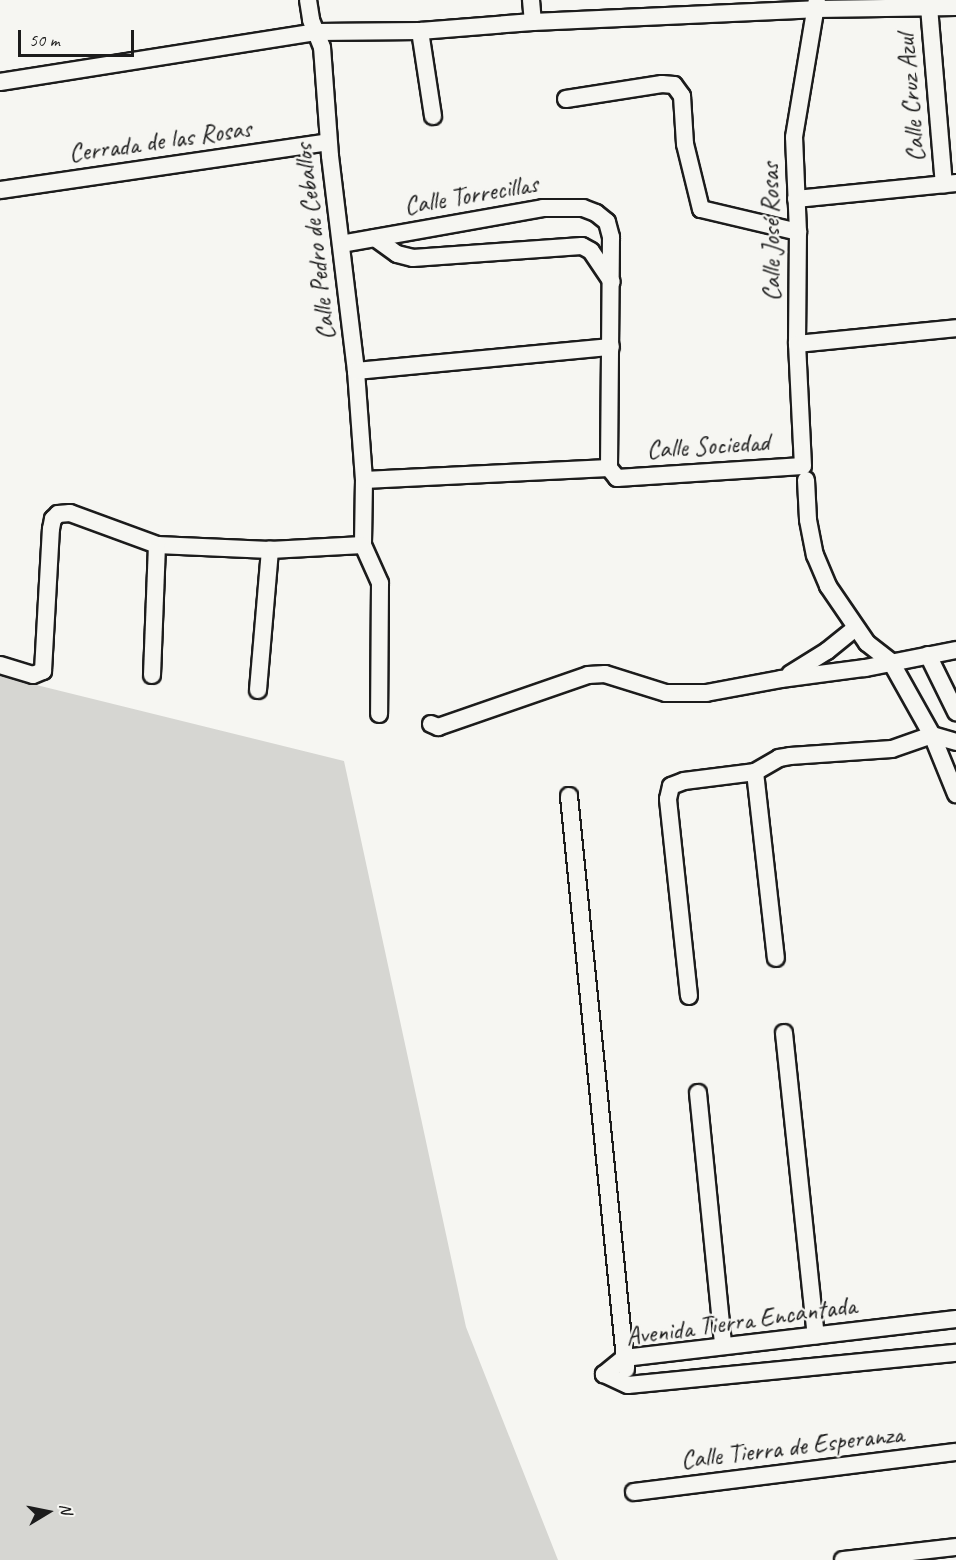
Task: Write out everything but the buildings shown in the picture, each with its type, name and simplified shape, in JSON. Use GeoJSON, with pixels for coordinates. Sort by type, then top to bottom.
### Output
{"type":"FeatureCollection","features":[{"type":"Feature","properties":{"kind":"street","name":"Calle Pedro de Ceballos"},"geometry":{"type":"LineString","coordinates":[[308,0],[311,20],[321,47],[328,142],[356,371],[364,480],[363,545]]}},
{"type":"Feature","properties":{"kind":"street"},"geometry":{"type":"LineString","coordinates":[[531,0],[533,22]]}},
{"type":"Feature","properties":{"kind":"street"},"geometry":{"type":"LineString","coordinates":[[0,82],[317,32],[420,31],[816,4],[956,7]]}},
{"type":"Feature","properties":{"kind":"street","name":"Calle José Rosas"},"geometry":{"type":"LineString","coordinates":[[816,4],[794,137],[798,232],[797,344],[808,519],[815,555],[828,586],[867,643],[891,662]]}},
{"type":"Feature","properties":{"kind":"street","name":"Calle Cruz Azul"},"geometry":{"type":"LineString","coordinates":[[929,7],[949,148],[950,183]]}},
{"type":"Feature","properties":{"kind":"street"},"geometry":{"type":"LineString","coordinates":[[420,31],[433,116]]}},
{"type":"Feature","properties":{"kind":"street"},"geometry":{"type":"LineString","coordinates":[[566,99],[662,84],[674,85],[682,96],[685,144],[700,209],[798,232]]}},
{"type":"Feature","properties":{"kind":"street","name":"Cerrada de las Rosas"},"geometry":{"type":"LineString","coordinates":[[0,190],[328,142]]}},
{"type":"Feature","properties":{"kind":"street"},"geometry":{"type":"LineString","coordinates":[[796,199],[950,183]]}},
{"type":"Feature","properties":{"kind":"street","name":"Calle Torrecillas"},"geometry":{"type":"LineString","coordinates":[[341,244],[552,207],[583,208],[596,213],[607,222],[611,237],[612,282]]}},
{"type":"Feature","properties":{"kind":"street"},"geometry":{"type":"LineString","coordinates":[[375,238],[397,254],[413,258],[582,246],[591,251],[612,282],[613,473]]}},
{"type":"Feature","properties":{"kind":"street"},"geometry":{"type":"LineString","coordinates":[[797,344],[956,328]]}},
{"type":"Feature","properties":{"kind":"street"},"geometry":{"type":"LineString","coordinates":[[356,371],[611,347]]}},
{"type":"Feature","properties":{"kind":"street","name":"Calle Sociedad"},"geometry":{"type":"LineString","coordinates":[[364,480],[613,473],[804,473]]}},
{"type":"Feature","properties":{"kind":"street"},"geometry":{"type":"LineString","coordinates":[[0,665],[33,675],[43,671],[51,529],[56,516],[70,513],[157,545],[270,550],[363,545],[380,583],[379,714]]}},
{"type":"Feature","properties":{"kind":"street"},"geometry":{"type":"LineString","coordinates":[[152,675],[157,545]]}},
{"type":"Feature","properties":{"kind":"street"},"geometry":{"type":"LineString","coordinates":[[258,690],[270,550]]}},
{"type":"Feature","properties":{"kind":"street"},"geometry":{"type":"LineString","coordinates":[[781,679],[814,661],[855,628]]}},
{"type":"Feature","properties":{"kind":"street"},"geometry":{"type":"LineString","coordinates":[[431,724],[438,727],[588,675],[605,674],[680,694],[706,693],[956,650]]}},
{"type":"Feature","properties":{"kind":"street"},"geometry":{"type":"LineString","coordinates":[[928,655],[956,712]]}},
{"type":"Feature","properties":{"kind":"street"},"geometry":{"type":"LineString","coordinates":[[891,662],[932,735],[956,794]]}},
{"type":"Feature","properties":{"kind":"street"},"geometry":{"type":"LineString","coordinates":[[689,996],[669,792],[677,783],[755,772],[769,763],[790,756],[892,749],[932,735],[956,742]]}},
{"type":"Feature","properties":{"kind":"street"},"geometry":{"type":"LineString","coordinates":[[755,772],[776,958]]}},
{"type":"Feature","properties":{"kind":"street"},"geometry":{"type":"LineString","coordinates":[[569,796],[624,1358]]}},
{"type":"Feature","properties":{"kind":"street"},"geometry":{"type":"LineString","coordinates":[[784,1033],[816,1335]]}},
{"type":"Feature","properties":{"kind":"street"},"geometry":{"type":"LineString","coordinates":[[698,1093],[723,1345]]}},
{"type":"Feature","properties":{"kind":"street","name":"Avenida Tierra Encantada"},"geometry":{"type":"LineString","coordinates":[[956,1319],[624,1358],[604,1374],[628,1385],[956,1353]]}},
{"type":"Feature","properties":{"kind":"street","name":"Calle Tierra de Esperanza"},"geometry":{"type":"LineString","coordinates":[[634,1492],[956,1452]]}},
{"type":"Feature","properties":{"kind":"street"},"geometry":{"type":"LineString","coordinates":[[843,1560],[956,1547]]}},
{"type":"Feature","properties":{"kind":"shaded area"},"geometry":{"type":"Polygon","coordinates":[[[0,676],[344,761],[466,1327],[558,1560],[0,1560],[0,676]]]}}]}
